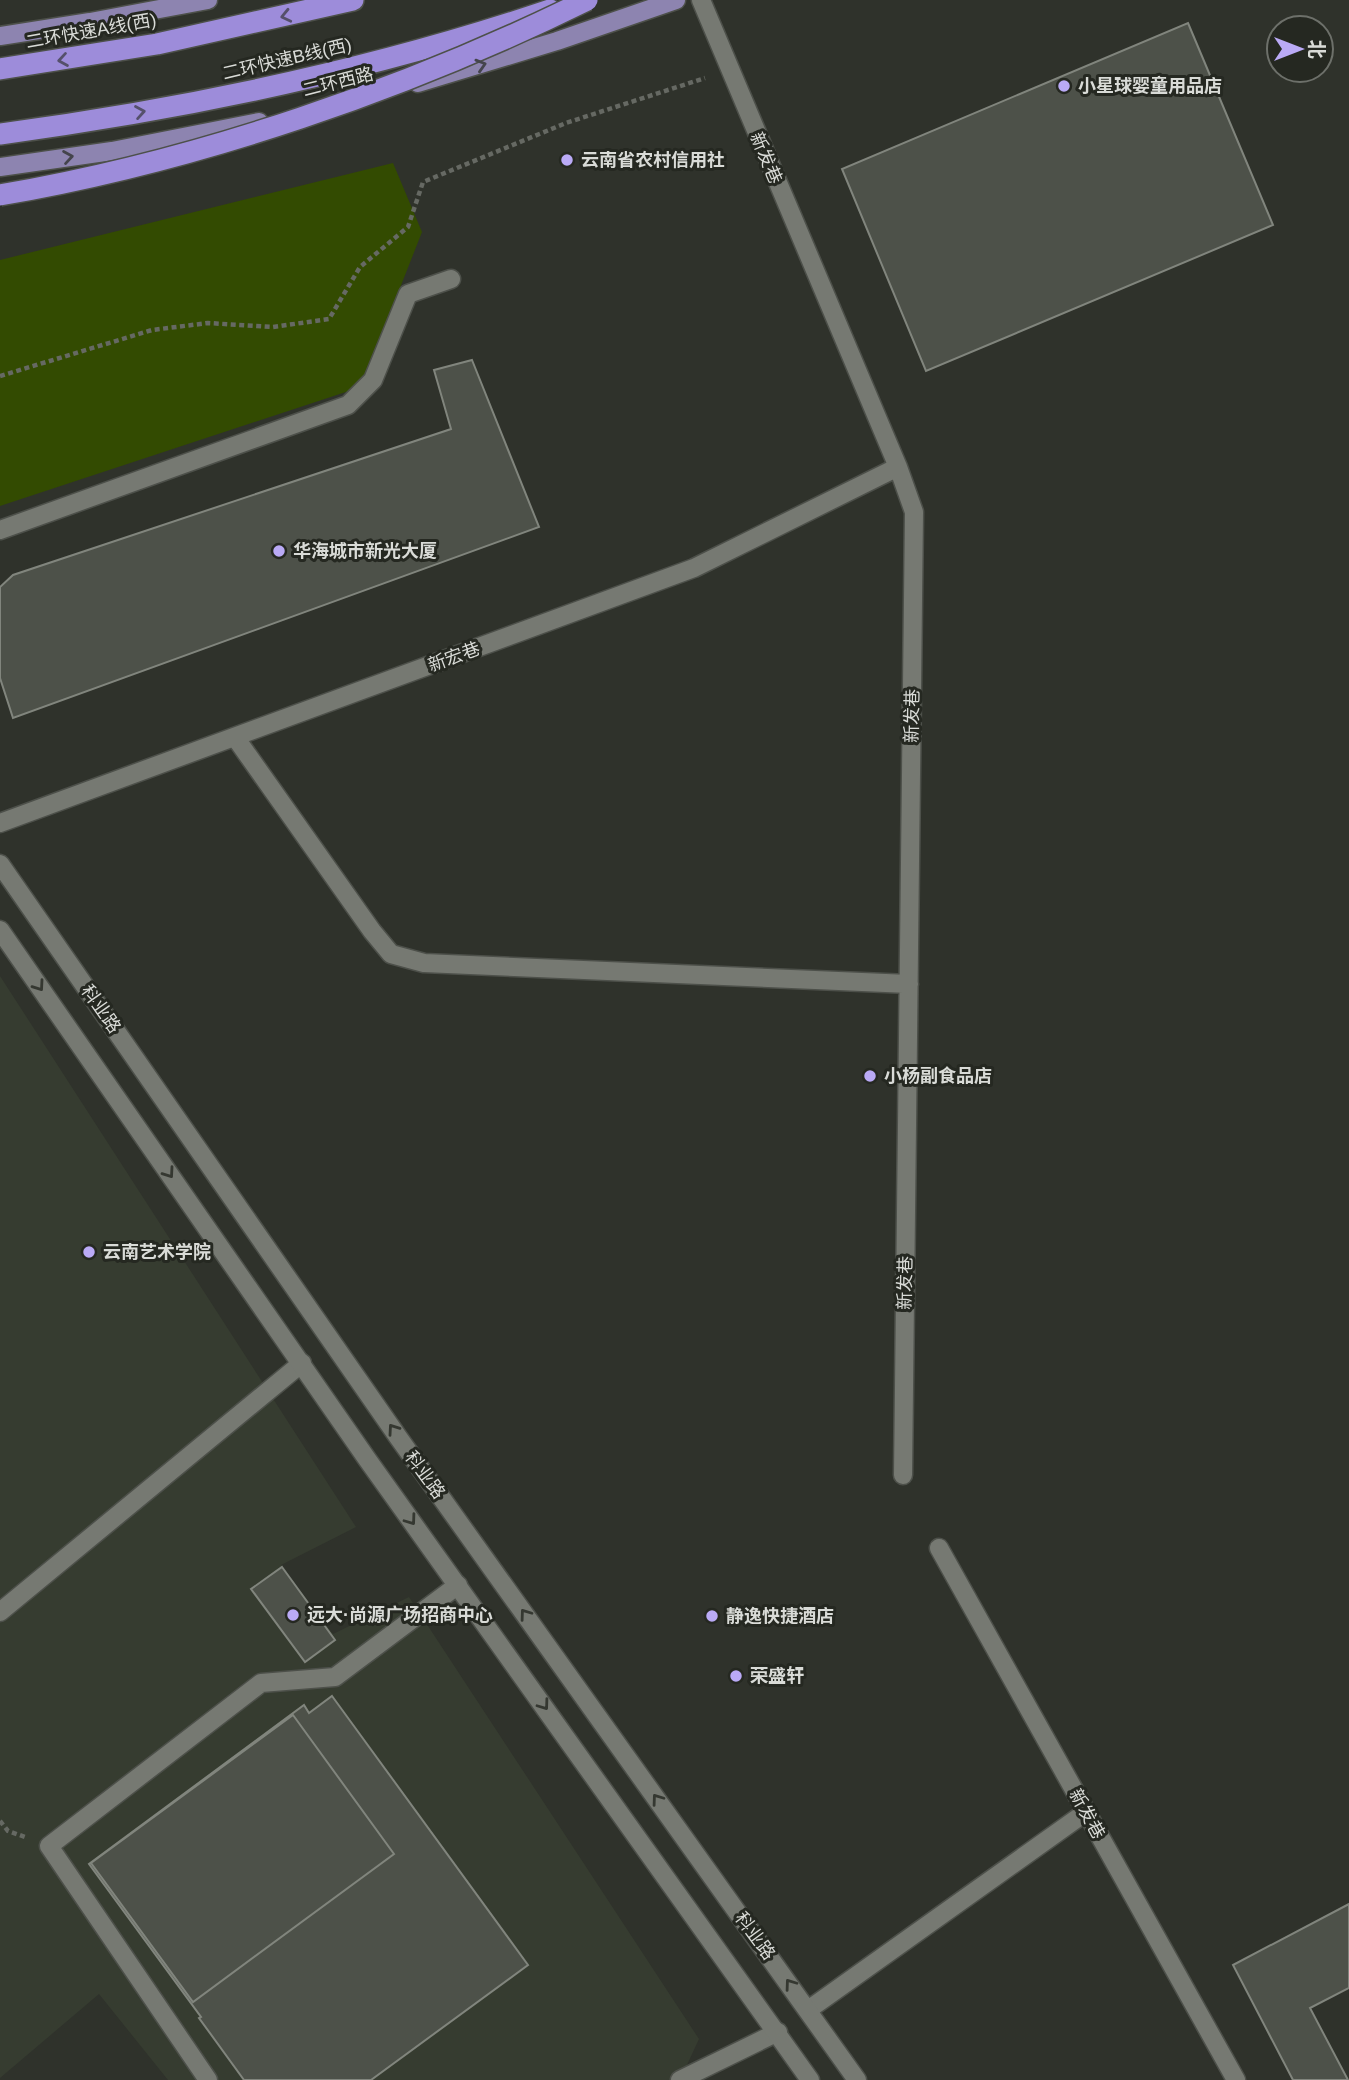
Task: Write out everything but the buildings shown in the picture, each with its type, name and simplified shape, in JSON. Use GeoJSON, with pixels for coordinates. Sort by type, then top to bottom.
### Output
{"type":"FeatureCollection","features":[{"type":"Feature","properties":{"kind":"highway","name":"二环快速A线(西)"},"geometry":{"type":"LineString","coordinates":[[0,69],[169,41],[353,0]]}},
{"type":"Feature","properties":{"kind":"highway","name":"二环快速B线(西)"},"geometry":{"type":"LineString","coordinates":[[0,134],[169,107],[318,75],[419,50],[578,0]]}},
{"type":"Feature","properties":{"kind":"highway"},"geometry":{"type":"LineString","coordinates":[[0,195],[151,161],[286,122],[454,60],[587,0]]}},
{"type":"Feature","properties":{"kind":"main road"},"geometry":{"type":"LineString","coordinates":[[0,36],[208,0]]}},
{"type":"Feature","properties":{"kind":"main road","name":"二环西路"},"geometry":{"type":"LineString","coordinates":[[0,167],[175,139],[364,98],[493,62],[676,0]]}},
{"type":"Feature","properties":{"kind":"street","name":"新发巷"},"geometry":{"type":"LineString","coordinates":[[701,0],[898,467],[914,512],[903,1475]]}},
{"type":"Feature","properties":{"kind":"street"},"geometry":{"type":"LineString","coordinates":[[0,530],[348,405],[373,380],[408,294],[451,279]]}},
{"type":"Feature","properties":{"kind":"street","name":"新宏巷"},"geometry":{"type":"LineString","coordinates":[[0,823],[694,568],[898,467]]}},
{"type":"Feature","properties":{"kind":"street"},"geometry":{"type":"LineString","coordinates":[[235,737],[391,954],[424,963],[909,984]]}},
{"type":"Feature","properties":{"kind":"street","name":"科业路"},"geometry":{"type":"LineString","coordinates":[[0,864],[398,1437],[857,2080]]}},
{"type":"Feature","properties":{"kind":"street","name":"科业路"},"geometry":{"type":"LineString","coordinates":[[0,930],[302,1363],[810,2080]]}},
{"type":"Feature","properties":{"kind":"street"},"geometry":{"type":"LineString","coordinates":[[0,1612],[302,1363]]}},
{"type":"Feature","properties":{"kind":"street","name":"新发巷"},"geometry":{"type":"LineString","coordinates":[[939,1548],[1236,2080]]}},
{"type":"Feature","properties":{"kind":"street"},"geometry":{"type":"LineString","coordinates":[[208,2080],[49,1846],[261,1683],[335,1677],[458,1584]]}},
{"type":"Feature","properties":{"kind":"street"},"geometry":{"type":"LineString","coordinates":[[808,2010],[1086,1812]]}},
{"type":"Feature","properties":{"kind":"street"},"geometry":{"type":"LineString","coordinates":[[680,2080],[778,2032]]}},
{"type":"Feature","properties":{"kind":"path"},"geometry":{"type":"LineString","coordinates":[[0,376],[152,330],[208,323],[273,327],[329,319],[360,267],[408,227],[422,182],[566,123],[729,70]]}},
{"type":"Feature","properties":{"kind":"shaded area"},"geometry":{"type":"Polygon","coordinates":[[[0,976],[356,1527],[281,1565],[333,1634],[409,1597],[699,2039],[680,2080],[168,2080],[99,1994],[0,2078],[0,976]]]}},
{"type":"Feature","properties":{"kind":"green space"},"geometry":{"type":"Polygon","coordinates":[[[393,163],[422,232],[361,387],[0,506],[0,260],[393,163]]]}},
{"type":"Feature","properties":{"kind":"place","name":"小星球婴童用品店"},"geometry":{"type":"Point","coordinates":[1064,86]}},
{"type":"Feature","properties":{"kind":"place","name":"云南省农村信用社"},"geometry":{"type":"Point","coordinates":[567,160]}},
{"type":"Feature","properties":{"kind":"place","name":"华海城市新光大厦"},"geometry":{"type":"Point","coordinates":[279,551]}},
{"type":"Feature","properties":{"kind":"place","name":"小杨副食品店"},"geometry":{"type":"Point","coordinates":[870,1076]}},
{"type":"Feature","properties":{"kind":"place","name":"云南艺术学院"},"geometry":{"type":"Point","coordinates":[89,1252]}},
{"type":"Feature","properties":{"kind":"place","name":"远大·尚源广场招商中心"},"geometry":{"type":"Point","coordinates":[293,1615]}},
{"type":"Feature","properties":{"kind":"place","name":"静逸快捷酒店"},"geometry":{"type":"Point","coordinates":[712,1616]}},
{"type":"Feature","properties":{"kind":"place","name":"荣盛轩"},"geometry":{"type":"Point","coordinates":[736,1676]}}]}
